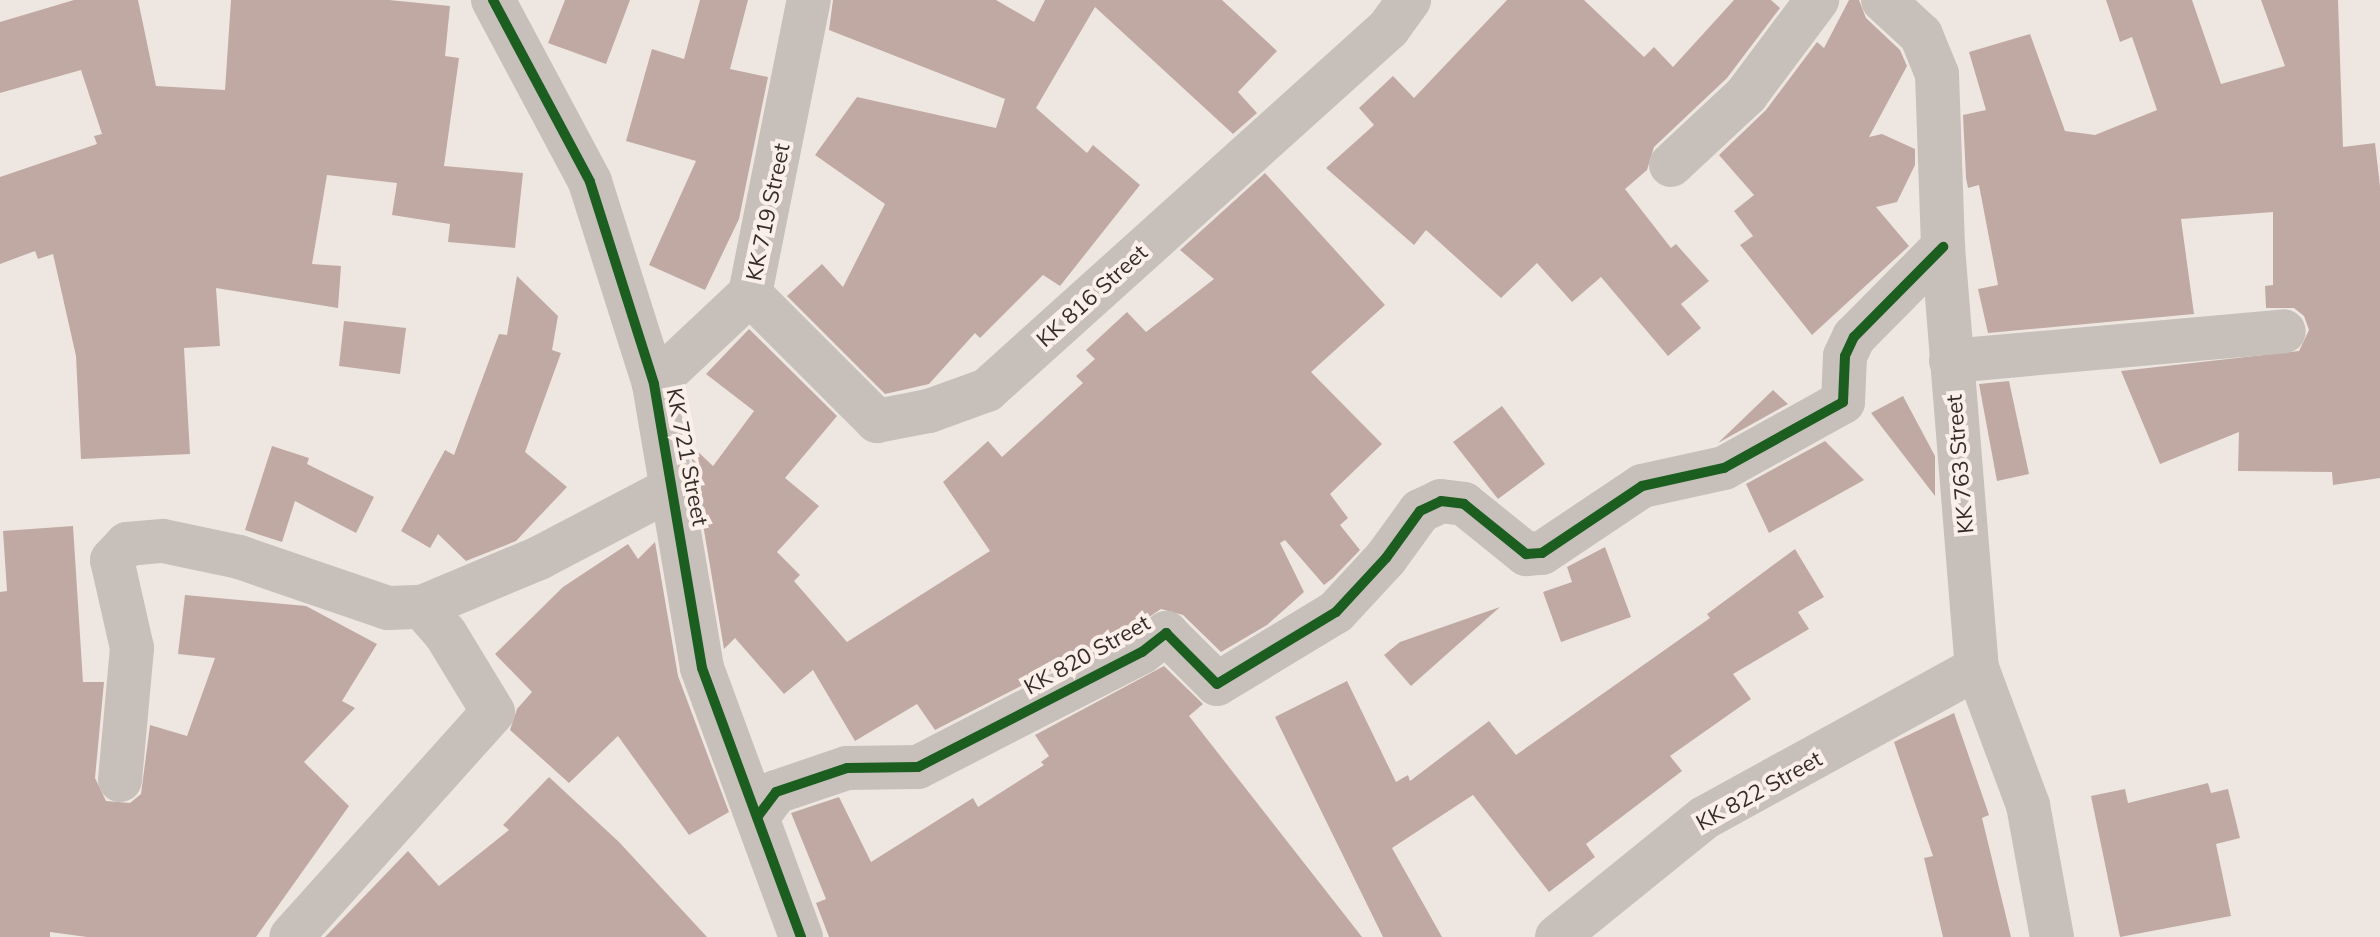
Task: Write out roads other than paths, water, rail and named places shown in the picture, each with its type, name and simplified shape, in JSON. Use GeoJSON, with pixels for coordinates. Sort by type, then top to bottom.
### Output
{"type":"FeatureCollection","features":[{"type":"Feature","properties":{"kind":"street","name":"KK 721 Street"},"geometry":{"type":"LineString","coordinates":[[493,0],[590,182],[654,384],[674,487],[702,668],[801,937]]}},
{"type":"Feature","properties":{"kind":"street","name":"KK 719 Street"},"geometry":{"type":"LineString","coordinates":[[654,384],[750,294],[809,0]]}},
{"type":"Feature","properties":{"kind":"street","name":"KK 816 Street"},"geometry":{"type":"LineString","coordinates":[[750,294],[877,421],[929,411],[987,390],[1388,29],[1409,0]]}},
{"type":"Feature","properties":{"kind":"street"},"geometry":{"type":"LineString","coordinates":[[1671,165],[1746,95],[1817,0]]}},
{"type":"Feature","properties":{"kind":"street","name":"KK 763 Street"},"geometry":{"type":"LineString","coordinates":[[1883,0],[1921,35],[1937,74],[1943,247],[1977,668],[2028,805],[2052,937]]}},
{"type":"Feature","properties":{"kind":"street","name":"KK 820 Street"},"geometry":{"type":"LineString","coordinates":[[758,816],[776,792],[847,768],[918,767],[1142,652],[1166,633],[1217,684],[1336,612],[1386,558],[1420,511],[1441,501],[1464,504],[1526,554],[1542,553],[1642,486],[1724,468],[1843,402],[1845,356],[1854,337],[1943,247]]}},
{"type":"Feature","properties":{"kind":"street"},"geometry":{"type":"LineString","coordinates":[[1951,361],[2284,331]]}},
{"type":"Feature","properties":{"kind":"street"},"geometry":{"type":"LineString","coordinates":[[120,780],[132,648],[112,560],[127,544],[163,541],[193,547],[239,557],[388,608],[422,607],[539,558],[674,487]]}},
{"type":"Feature","properties":{"kind":"street"},"geometry":{"type":"LineString","coordinates":[[291,937],[493,712],[445,633],[422,607]]}},
{"type":"Feature","properties":{"kind":"street","name":"KK 822 Street"},"geometry":{"type":"LineString","coordinates":[[1557,937],[1704,818],[1977,668]]}}]}
